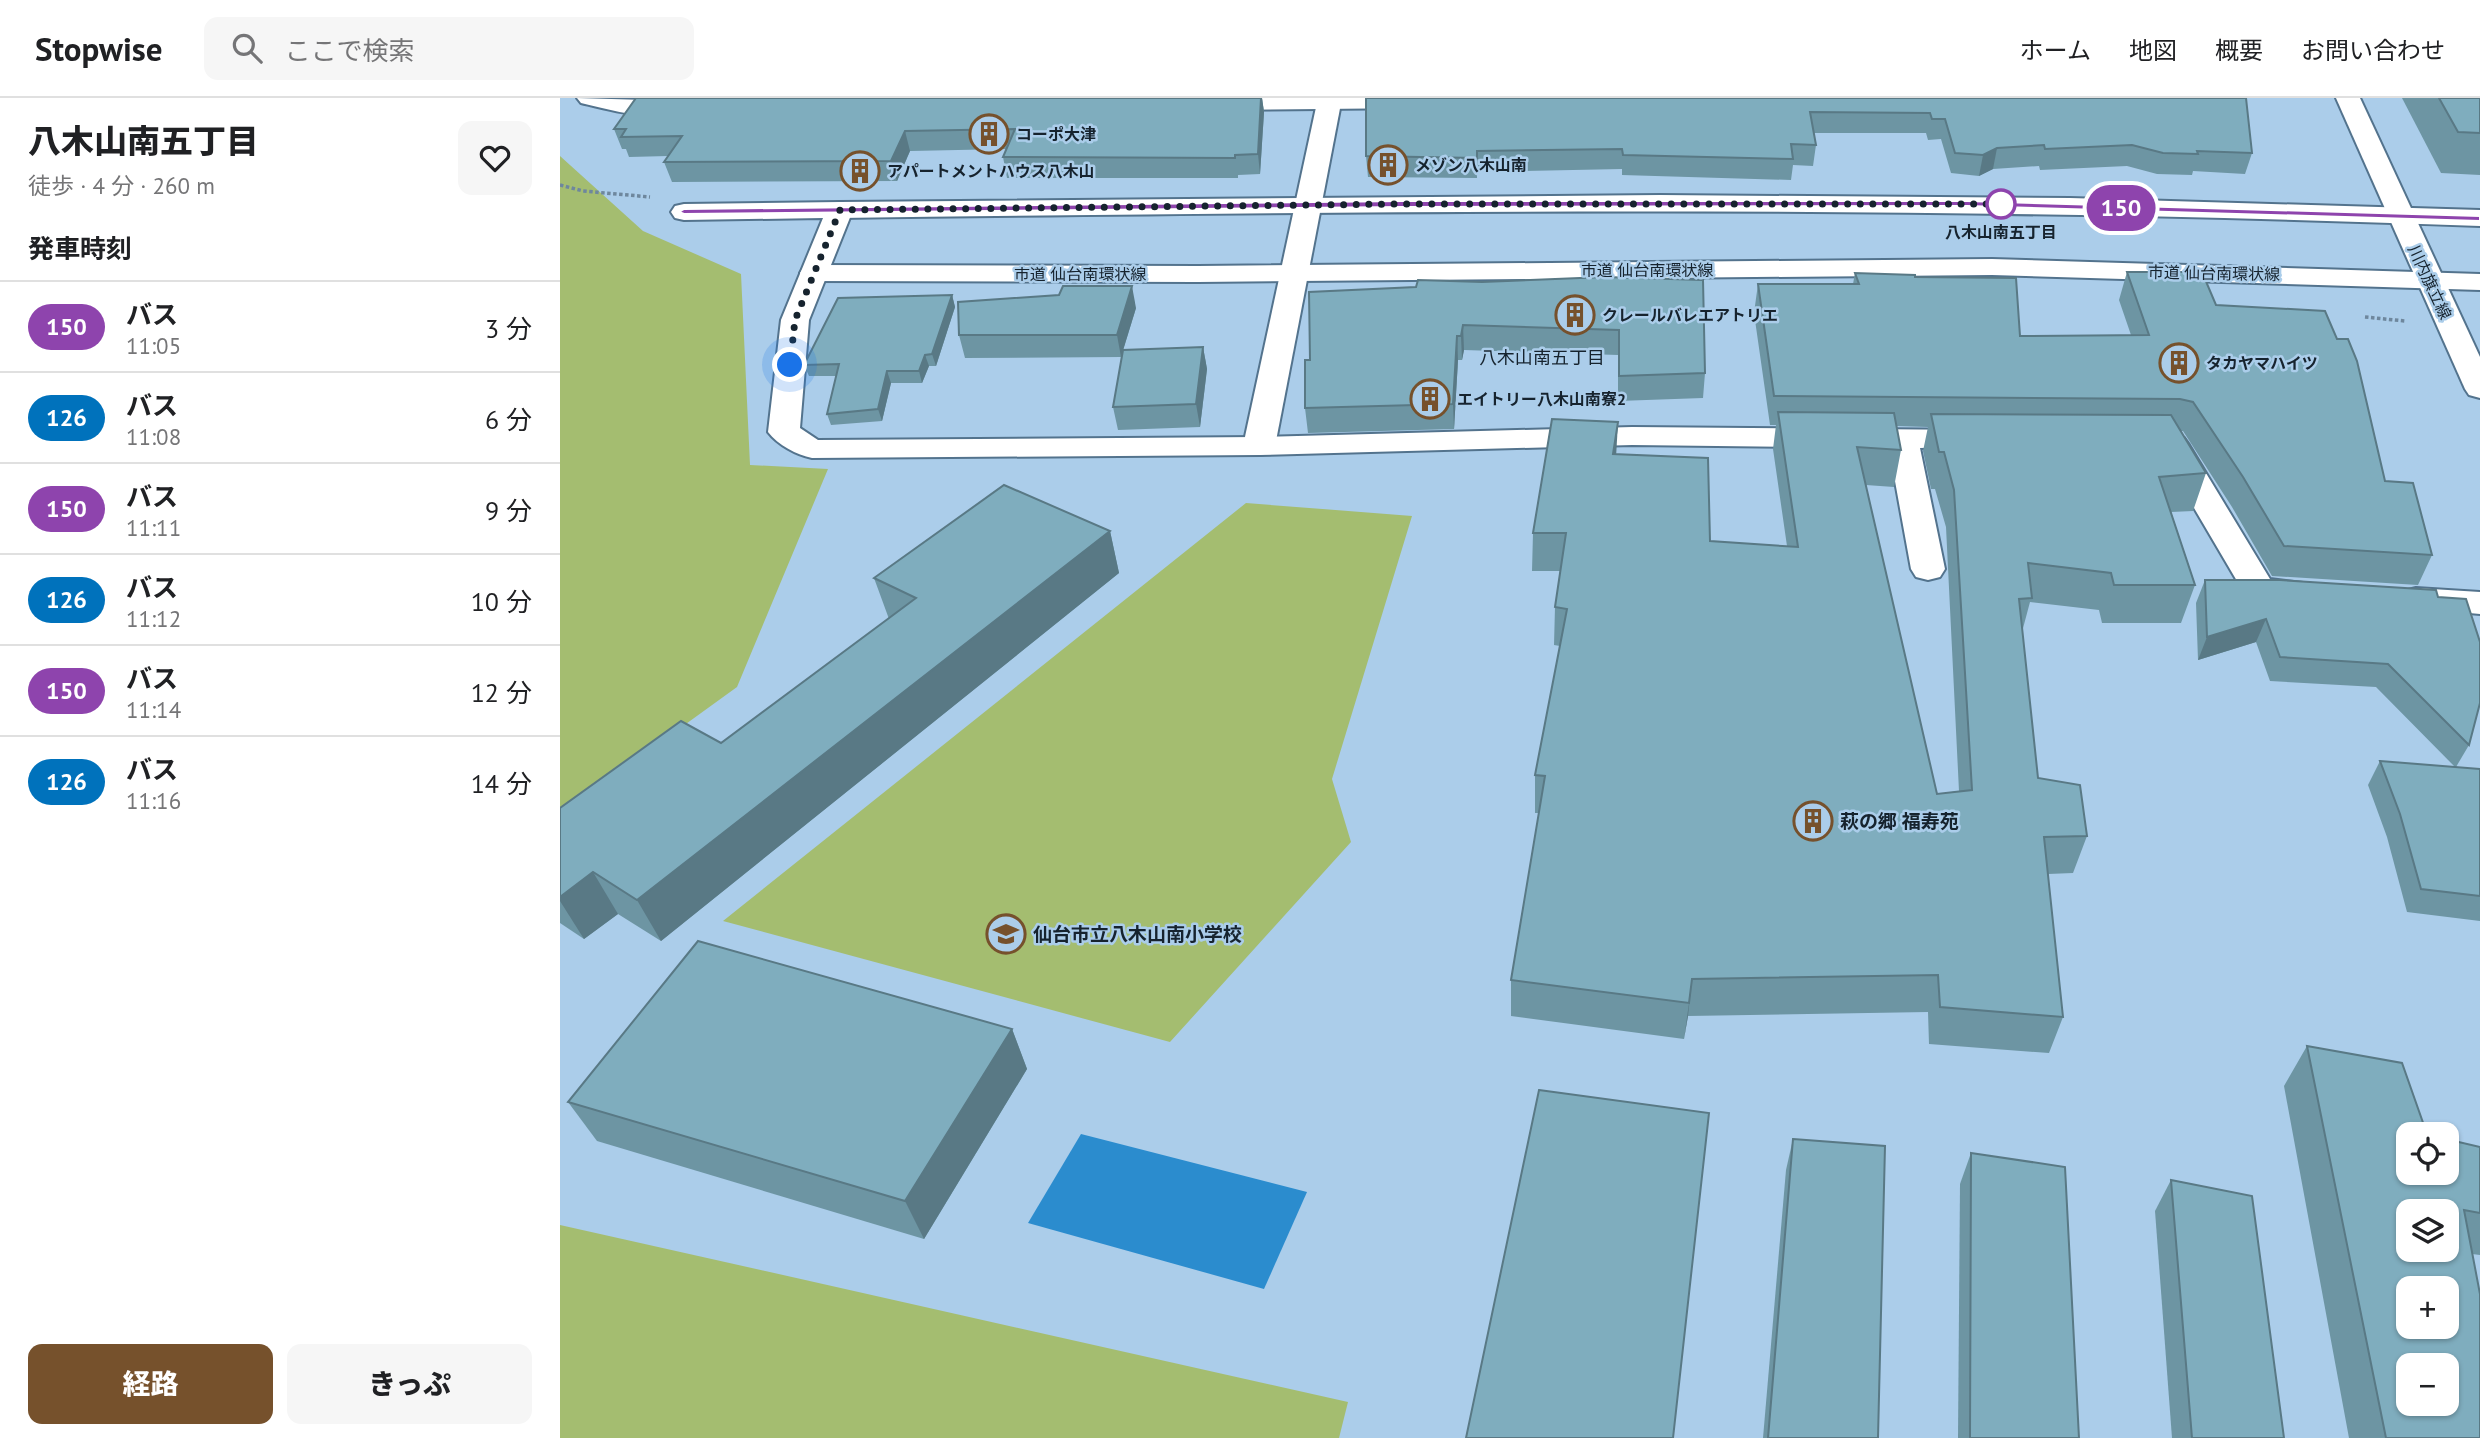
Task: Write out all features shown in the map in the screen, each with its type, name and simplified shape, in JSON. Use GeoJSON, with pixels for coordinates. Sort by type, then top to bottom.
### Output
{"type":"FeatureCollection","features":[{"type":"Feature","properties":{"kind":"street"},"geometry":{"type":"LineString","coordinates":[[589,98],[643,108],[698,108]]}},
{"type":"Feature","properties":{"kind":"street","name":"川内旗立線"},"geometry":{"type":"LineString","coordinates":[[2348,98],[2480,389]]}},
{"type":"Feature","properties":{"kind":"street"},"geometry":{"type":"LineString","coordinates":[[1192,103],[1330,100],[1441,102]]}},
{"type":"Feature","properties":{"kind":"street"},"geometry":{"type":"LineString","coordinates":[[1259,446],[1330,100]]}},
{"type":"Feature","properties":{"kind":"street"},"geometry":{"type":"LineString","coordinates":[[684,212],[1308,205],[1967,203],[2480,218]]}},
{"type":"Feature","properties":{"kind":"street"},"geometry":{"type":"LineString","coordinates":[[840,210],[795,320],[784,432],[812,449],[1259,446],[1632,436],[2010,439]]}},
{"type":"Feature","properties":{"kind":"street","name":"市道 仙台南環状線"},"geometry":{"type":"LineString","coordinates":[[814,273],[1294,273],[1992,267],[2428,278],[2480,282]]}},
{"type":"Feature","properties":{"kind":"street"},"geometry":{"type":"LineString","coordinates":[[1903,439],[1928,569]]}},
{"type":"Feature","properties":{"kind":"street"},"geometry":{"type":"LineString","coordinates":[[2143,440],[2170,440],[2259,590],[2328,594]]}},
{"type":"Feature","properties":{"kind":"street"},"geometry":{"type":"LineString","coordinates":[[2384,597],[2480,603]]}},
{"type":"Feature","properties":{"kind":"path"},"geometry":{"type":"LineString","coordinates":[[560,185],[583,191],[652,197]]}},
{"type":"Feature","properties":{"kind":"green space"},"geometry":{"type":"Polygon","coordinates":[[[560,156],[643,231],[741,274],[750,465],[828,469],[737,687],[560,815],[560,156]]]}},
{"type":"Feature","properties":{"kind":"green space"},"geometry":{"type":"Polygon","coordinates":[[[1246,503],[1412,516],[1332,779],[1351,842],[1170,1042],[723,921],[1246,503]]]}},
{"type":"Feature","properties":{"kind":"green space"},"geometry":{"type":"Polygon","coordinates":[[[560,1225],[1348,1402],[1339,1438],[560,1438],[560,1225]]]}},
{"type":"Feature","properties":{"kind":"water"},"geometry":{"type":"Polygon","coordinates":[[[1081,1134],[1307,1192],[1264,1289],[1028,1223],[1081,1134]]]}},
{"type":"Feature","properties":{"kind":"building"},"geometry":{"type":"Polygon","coordinates":[[[636,98],[1261,98],[1258,154],[1235,155],[1235,158],[1003,157],[1015,129],[905,131],[891,161],[664,162],[682,136],[621,137],[626,129],[614,129],[636,98]]]}},
{"type":"Feature","properties":{"kind":"building"},"geometry":{"type":"Polygon","coordinates":[[[1366,98],[2246,98],[2252,153],[2163,153],[2132,145],[2045,149],[2044,145],[1997,148],[1983,155],[1955,153],[1945,119],[1932,119],[1930,113],[1810,112],[1816,145],[1791,144],[1793,159],[1623,155],[1622,149],[1477,151],[1477,158],[1366,156],[1366,98]]]}},
{"type":"Feature","properties":{"kind":"building"},"geometry":{"type":"Polygon","coordinates":[[[2439,98],[2480,98],[2480,133],[2458,132],[2439,98]]]}},
{"type":"Feature","properties":{"kind":"building"},"geometry":{"type":"Polygon","coordinates":[[[2127,272],[2202,272],[2216,305],[2325,311],[2337,339],[2348,339],[2357,361],[2385,481],[2413,483],[2432,555],[2284,546],[2243,477],[2193,402],[2180,399],[1774,396],[1758,284],[1859,284],[1855,273],[1915,277],[2016,278],[2020,336],[2149,335],[2127,272]]]}},
{"type":"Feature","properties":{"kind":"building"},"geometry":{"type":"Polygon","coordinates":[[[1605,277],[1703,280],[1705,373],[1619,376],[1619,330],[1463,325],[1461,336],[1457,336],[1453,404],[1305,408],[1305,360],[1310,360],[1309,292],[1416,287],[1418,280],[1482,282],[1605,277]]]}},
{"type":"Feature","properties":{"kind":"building"},"geometry":{"type":"Polygon","coordinates":[[[1063,286],[1132,286],[1117,335],[959,335],[958,302],[1059,295],[1063,286]]]}},
{"type":"Feature","properties":{"kind":"building"},"geometry":{"type":"Polygon","coordinates":[[[952,295],[932,354],[925,355],[919,371],[887,371],[878,409],[827,414],[839,364],[804,365],[838,298],[952,295]]]}},
{"type":"Feature","properties":{"kind":"building"},"geometry":{"type":"Polygon","coordinates":[[[1203,347],[1196,404],[1113,407],[1123,350],[1203,347]]]}},
{"type":"Feature","properties":{"kind":"building"},"geometry":{"type":"Polygon","coordinates":[[[1778,412],[1894,413],[1901,450],[1857,447],[1937,794],[1972,790],[1954,490],[1944,452],[1939,452],[1931,414],[2171,415],[2206,473],[2159,477],[2195,585],[2114,585],[2111,573],[2028,563],[2032,598],[2019,599],[2038,778],[2080,785],[2087,836],[2044,837],[2063,1017],[1940,1007],[1938,975],[1692,979],[1689,1003],[1511,980],[1545,776],[1535,775],[1567,609],[1555,607],[1566,533],[1533,533],[1552,419],[1618,422],[1613,454],[1708,458],[1710,541],[1798,547],[1778,412]]]}},
{"type":"Feature","properties":{"kind":"building"},"geometry":{"type":"Polygon","coordinates":[[[1004,485],[1110,531],[637,900],[593,872],[560,897],[560,808],[681,721],[721,743],[916,598],[874,578],[1004,485]]]}},
{"type":"Feature","properties":{"kind":"building"},"geometry":{"type":"Polygon","coordinates":[[[2205,580],[2280,580],[2436,590],[2438,597],[2466,599],[2480,642],[2480,703],[2469,745],[2388,664],[2280,657],[2266,619],[2207,637],[2205,580]]]}},
{"type":"Feature","properties":{"kind":"building"},"geometry":{"type":"Polygon","coordinates":[[[2380,761],[2480,769],[2480,896],[2421,889],[2400,814],[2380,761]]]}},
{"type":"Feature","properties":{"kind":"building"},"geometry":{"type":"Polygon","coordinates":[[[698,941],[1012,1029],[905,1201],[568,1102],[698,941]]]}},
{"type":"Feature","properties":{"kind":"building"},"geometry":{"type":"Polygon","coordinates":[[[2307,1046],[2402,1063],[2423,1122],[2396,1122],[2396,1185],[2459,1185],[2459,1142],[2480,1147],[2480,1213],[2464,1210],[2480,1294],[2480,1438],[2386,1438],[2307,1046]]]}},
{"type":"Feature","properties":{"kind":"building"},"geometry":{"type":"Polygon","coordinates":[[[1539,1090],[1709,1113],[1673,1438],[1466,1438],[1539,1090]]]}},
{"type":"Feature","properties":{"kind":"building"},"geometry":{"type":"Polygon","coordinates":[[[1793,1139],[1885,1146],[1878,1438],[1768,1438],[1793,1139]]]}},
{"type":"Feature","properties":{"kind":"building"},"geometry":{"type":"Polygon","coordinates":[[[1971,1153],[2065,1167],[2079,1438],[1970,1438],[1971,1153]]]}},
{"type":"Feature","properties":{"kind":"building"},"geometry":{"type":"Polygon","coordinates":[[[2171,1180],[2252,1196],[2284,1438],[2192,1438],[2171,1180]]]}},
{"type":"Feature","properties":{"kind":"bus line","name":"150"},"geometry":{"type":"LineString","coordinates":[[684,212],[1403,204],[1967,203],[2480,218]]}},
{"type":"Feature","properties":{"kind":"place","name":"コーポ大津"},"geometry":{"type":"Point","coordinates":[989,134]}},
{"type":"Feature","properties":{"kind":"place","name":"メゾン八木山南"},"geometry":{"type":"Point","coordinates":[1388,165]}},
{"type":"Feature","properties":{"kind":"place","name":"アパートメントハウス八木山"},"geometry":{"type":"Point","coordinates":[860,171]}},
{"type":"Feature","properties":{"kind":"place","name":"八木山南五丁目"},"geometry":{"type":"Point","coordinates":[2001,204]}},
{"type":"Feature","properties":{"kind":"place","name":"クレールバレエアトリエ"},"geometry":{"type":"Point","coordinates":[1575,315]}},
{"type":"Feature","properties":{"kind":"place","name":"タカヤマハイツ"},"geometry":{"type":"Point","coordinates":[2179,363]}},
{"type":"Feature","properties":{"kind":"place","name":"エイトリー八木山南寮2"},"geometry":{"type":"Point","coordinates":[1430,399]}},
{"type":"Feature","properties":{"kind":"place","name":"萩の郷 福寿苑"},"geometry":{"type":"Point","coordinates":[1813,821]}},
{"type":"Feature","properties":{"kind":"place","name":"仙台市立八木山南小学校"},"geometry":{"type":"Point","coordinates":[1006,934]}},
{"type":"Feature","properties":{"kind":"district","name":"八木山南五丁目"},"geometry":{"type":"Point","coordinates":[1542,357]}},
{"type":"Feature","properties":{"kind":"route"},"geometry":{"type":"LineString","coordinates":[[790,365],[795,320],[840,210],[1403,204],[2001,204]]}}]}
